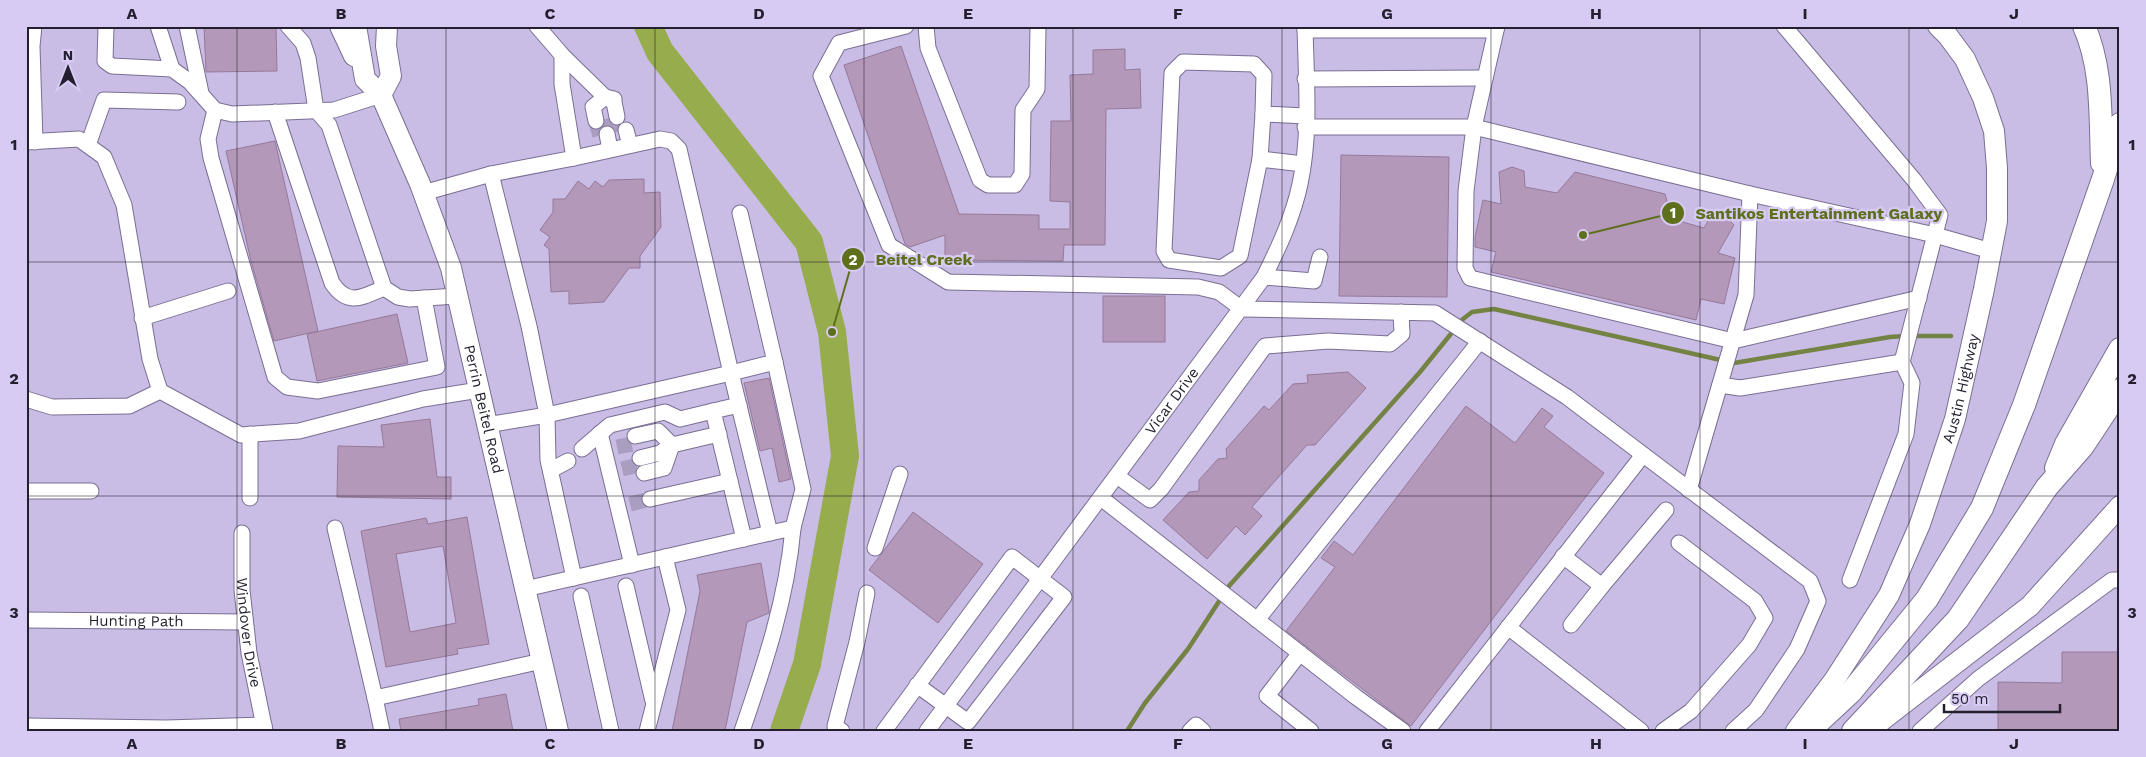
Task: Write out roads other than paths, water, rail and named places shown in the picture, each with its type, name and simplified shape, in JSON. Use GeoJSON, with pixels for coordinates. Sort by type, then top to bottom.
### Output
{"type":"FeatureCollection","features":[{"type":"Feature","properties":{"kind":"highway"},"geometry":{"type":"LineString","coordinates":[[2084,26],[2092,44],[2098,75],[2103,179]]}},
{"type":"Feature","properties":{"kind":"highway"},"geometry":{"type":"LineString","coordinates":[[1809,731],[1851,692],[1927,599],[1982,508],[2024,405],[2103,179],[2120,124]]}},
{"type":"Feature","properties":{"kind":"highway"},"geometry":{"type":"LineString","coordinates":[[2047,487],[2066,444],[2120,349]]}},
{"type":"Feature","properties":{"kind":"highway"},"geometry":{"type":"LineString","coordinates":[[1852,731],[1958,620],[2047,487],[2083,446],[2120,390]]}},
{"type":"Feature","properties":{"kind":"main road","name":"Perrin Beitel Road"},"geometry":{"type":"LineString","coordinates":[[340,26],[365,79],[381,95],[423,193],[451,268],[558,731]]}},
{"type":"Feature","properties":{"kind":"main road"},"geometry":{"type":"LineString","coordinates":[[356,26],[365,79]]}},
{"type":"Feature","properties":{"kind":"main road"},"geometry":{"type":"LineString","coordinates":[[387,26],[386,46],[391,76]]}},
{"type":"Feature","properties":{"kind":"main road"},"geometry":{"type":"LineString","coordinates":[[381,95],[391,76],[399,26]]}},
{"type":"Feature","properties":{"kind":"main road","name":"Austin Highway"},"geometry":{"type":"LineString","coordinates":[[1796,731],[1834,679],[1889,596],[1920,524],[1955,419],[1991,251],[1997,221],[1997,168],[1994,131],[1983,98],[1965,60],[1948,36],[1938,26]]}},
{"type":"Feature","properties":{"kind":"main road"},"geometry":{"type":"LineString","coordinates":[[1868,731],[2030,606],[2120,506]]}},
{"type":"Feature","properties":{"kind":"street"},"geometry":{"type":"LineString","coordinates":[[34,26],[31,142],[80,139],[104,157],[124,205],[142,318],[150,359],[160,391],[240,434],[250,434],[299,431],[423,399],[479,390]]}},
{"type":"Feature","properties":{"kind":"street"},"geometry":{"type":"LineString","coordinates":[[106,26],[105,61],[112,66],[172,69],[190,82],[216,110],[232,114],[334,110],[381,95]]}},
{"type":"Feature","properties":{"kind":"street"},"geometry":{"type":"LineString","coordinates":[[158,26],[172,69]]}},
{"type":"Feature","properties":{"kind":"street"},"geometry":{"type":"LineString","coordinates":[[187,26],[201,95]]}},
{"type":"Feature","properties":{"kind":"street"},"geometry":{"type":"LineString","coordinates":[[288,26],[303,44],[308,58],[316,110],[329,125],[384,288],[398,297],[457,296]]}},
{"type":"Feature","properties":{"kind":"street"},"geometry":{"type":"LineString","coordinates":[[537,26],[562,55],[605,98],[620,100],[613,133]]}},
{"type":"Feature","properties":{"kind":"street"},"geometry":{"type":"LineString","coordinates":[[906,26],[839,43],[821,76],[888,245],[948,282],[1198,287],[1219,292],[1242,309],[1435,313],[1567,397],[1810,581],[1818,601],[1798,650],[1756,710],[1733,731]]}},
{"type":"Feature","properties":{"kind":"street"},"geometry":{"type":"LineString","coordinates":[[926,26],[928,48],[980,180],[988,185],[1015,185],[1022,174],[1023,110],[1037,89],[1038,26]]}},
{"type":"Feature","properties":{"kind":"street"},"geometry":{"type":"LineString","coordinates":[[1784,26],[1797,33],[1940,215],[1902,362],[1912,383],[1906,434],[1850,580]]}},
{"type":"Feature","properties":{"kind":"street"},"geometry":{"type":"LineString","coordinates":[[1305,28],[1496,28],[1474,127],[1466,191],[1465,268],[1470,278],[1731,345],[1919,298]]}},
{"type":"Feature","properties":{"kind":"street","name":"Vicar Drive"},"geometry":{"type":"LineString","coordinates":[[927,731],[1264,277],[1291,214],[1303,164],[1306,122],[1305,28]]}},
{"type":"Feature","properties":{"kind":"street"},"geometry":{"type":"LineString","coordinates":[[562,55],[562,84],[574,158]]}},
{"type":"Feature","properties":{"kind":"street"},"geometry":{"type":"LineString","coordinates":[[1183,62],[1254,64],[1264,75],[1263,114],[1260,159],[1240,256],[1221,268],[1169,260],[1164,251],[1172,73],[1183,62]]}},
{"type":"Feature","properties":{"kind":"street"},"geometry":{"type":"LineString","coordinates":[[1305,79],[1485,78]]}},
{"type":"Feature","properties":{"kind":"street"},"geometry":{"type":"LineString","coordinates":[[605,98],[593,107],[613,133]]}},
{"type":"Feature","properties":{"kind":"street"},"geometry":{"type":"LineString","coordinates":[[88,145],[104,100],[178,102]]}},
{"type":"Feature","properties":{"kind":"street"},"geometry":{"type":"LineString","coordinates":[[216,110],[208,138],[211,158],[275,377],[287,387],[318,391],[437,367],[424,298]]}},
{"type":"Feature","properties":{"kind":"street"},"geometry":{"type":"LineString","coordinates":[[275,112],[332,283],[339,294],[355,299],[384,288]]}},
{"type":"Feature","properties":{"kind":"street"},"geometry":{"type":"LineString","coordinates":[[1263,114],[1306,122],[1474,127],[1750,194],[1935,235],[1991,251]]}},
{"type":"Feature","properties":{"kind":"street"},"geometry":{"type":"LineString","coordinates":[[423,193],[491,174],[574,158],[613,133],[671,141],[679,149],[770,533]]}},
{"type":"Feature","properties":{"kind":"street"},"geometry":{"type":"LineString","coordinates":[[1260,159],[1303,164]]}},
{"type":"Feature","properties":{"kind":"street"},"geometry":{"type":"LineString","coordinates":[[491,174],[529,326],[547,415],[548,460],[574,578]]}},
{"type":"Feature","properties":{"kind":"street"},"geometry":{"type":"LineString","coordinates":[[1689,490],[1746,295],[1750,194]]}},
{"type":"Feature","properties":{"kind":"street"},"geometry":{"type":"LineString","coordinates":[[740,213],[803,489],[793,528],[785,590],[760,678],[742,731]]}},
{"type":"Feature","properties":{"kind":"street"},"geometry":{"type":"LineString","coordinates":[[1264,277],[1314,281],[1320,257]]}},
{"type":"Feature","properties":{"kind":"street"},"geometry":{"type":"LineString","coordinates":[[142,318],[228,291]]}},
{"type":"Feature","properties":{"kind":"street"},"geometry":{"type":"LineString","coordinates":[[1117,476],[1150,500],[1265,346],[1328,340],[1390,344],[1402,334],[1401,312]]}},
{"type":"Feature","properties":{"kind":"street"},"geometry":{"type":"LineString","coordinates":[[1258,620],[1473,337]]}},
{"type":"Feature","properties":{"kind":"street"},"geometry":{"type":"LineString","coordinates":[[487,425],[547,415],[775,362]]}},
{"type":"Feature","properties":{"kind":"street"},"geometry":{"type":"LineString","coordinates":[[1720,386],[1740,388],[1902,362]]}},
{"type":"Feature","properties":{"kind":"street"},"geometry":{"type":"LineString","coordinates":[[26,398],[52,407],[129,406],[160,391]]}},
{"type":"Feature","properties":{"kind":"street"},"geometry":{"type":"LineString","coordinates":[[632,565],[624,505],[612,458],[610,425],[665,412],[680,419],[739,405]]}},
{"type":"Feature","properties":{"kind":"street"},"geometry":{"type":"LineString","coordinates":[[713,411],[744,539]]}},
{"type":"Feature","properties":{"kind":"street"},"geometry":{"type":"LineString","coordinates":[[672,445],[658,431],[639,454],[660,453],[672,445],[719,434]]}},
{"type":"Feature","properties":{"kind":"street"},"geometry":{"type":"LineString","coordinates":[[250,434],[250,498]]}},
{"type":"Feature","properties":{"kind":"street"},"geometry":{"type":"LineString","coordinates":[[582,449],[612,458]]}},
{"type":"Feature","properties":{"kind":"street"},"geometry":{"type":"LineString","coordinates":[[1427,731],[1643,456]]}},
{"type":"Feature","properties":{"kind":"street"},"geometry":{"type":"LineString","coordinates":[[551,470],[568,461]]}},
{"type":"Feature","properties":{"kind":"street"},"geometry":{"type":"LineString","coordinates":[[875,548],[900,474]]}},
{"type":"Feature","properties":{"kind":"street"},"geometry":{"type":"LineString","coordinates":[[650,499],[730,481]]}},
{"type":"Feature","properties":{"kind":"street"},"geometry":{"type":"LineString","coordinates":[[26,491],[91,491]]}},
{"type":"Feature","properties":{"kind":"street"},"geometry":{"type":"LineString","coordinates":[[1101,498],[1403,731]]}},
{"type":"Feature","properties":{"kind":"street"},"geometry":{"type":"LineString","coordinates":[[1571,625],[1666,510]]}},
{"type":"Feature","properties":{"kind":"street"},"geometry":{"type":"LineString","coordinates":[[335,528],[382,731]]}},
{"type":"Feature","properties":{"kind":"street"},"geometry":{"type":"LineString","coordinates":[[525,589],[793,528]]}},
{"type":"Feature","properties":{"kind":"street","name":"Windover Drive"},"geometry":{"type":"LineString","coordinates":[[242,533],[242,590],[245,622],[249,652],[265,728]]}},
{"type":"Feature","properties":{"kind":"street"},"geometry":{"type":"LineString","coordinates":[[1663,731],[1691,711],[1749,645],[1765,618],[1755,601],[1679,542]]}},
{"type":"Feature","properties":{"kind":"street"},"geometry":{"type":"LineString","coordinates":[[1563,556],[1602,586]]}},
{"type":"Feature","properties":{"kind":"street"},"geometry":{"type":"LineString","coordinates":[[647,731],[678,610],[665,557]]}},
{"type":"Feature","properties":{"kind":"street"},"geometry":{"type":"LineString","coordinates":[[884,731],[917,685],[1012,557],[1064,596],[968,722],[917,685]]}},
{"type":"Feature","properties":{"kind":"street"},"geometry":{"type":"LineString","coordinates":[[1920,731],[1978,679],[2112,580],[2120,580]]}},
{"type":"Feature","properties":{"kind":"street"},"geometry":{"type":"LineString","coordinates":[[626,586],[654,704]]}},
{"type":"Feature","properties":{"kind":"street"},"geometry":{"type":"LineString","coordinates":[[842,731],[835,726],[857,642],[867,593]]}},
{"type":"Feature","properties":{"kind":"street"},"geometry":{"type":"LineString","coordinates":[[581,596],[611,731]]}},
{"type":"Feature","properties":{"kind":"street"},"geometry":{"type":"LineString","coordinates":[[2015,618],[2030,641]]}},
{"type":"Feature","properties":{"kind":"street","name":"Hunting Path"},"geometry":{"type":"LineString","coordinates":[[26,620],[245,622]]}},
{"type":"Feature","properties":{"kind":"street"},"geometry":{"type":"LineString","coordinates":[[1508,627],[1641,731]]}},
{"type":"Feature","properties":{"kind":"street"},"geometry":{"type":"LineString","coordinates":[[1300,653],[1266,696],[1311,731]]}},
{"type":"Feature","properties":{"kind":"street"},"geometry":{"type":"LineString","coordinates":[[375,698],[542,660]]}},
{"type":"Feature","properties":{"kind":"street"},"geometry":{"type":"LineString","coordinates":[[1190,731],[1196,725],[1203,731]]}},
{"type":"Feature","properties":{"kind":"street"},"geometry":{"type":"LineString","coordinates":[[26,726],[265,728]]}},
{"type":"Feature","properties":{"kind":"waterway"},"geometry":{"type":"LineString","coordinates":[[648,26],[660,52],[809,242],[832,332],[845,456],[807,664],[784,731]]}},
{"type":"Feature","properties":{"kind":"waterway"},"geometry":{"type":"LineString","coordinates":[[1127,731],[1145,703],[1188,649],[1229,586],[1420,372],[1463,319],[1472,312],[1494,309],[1734,363],[1905,336]]}},
{"type":"Feature","properties":{"kind":"waterway"},"geometry":{"type":"LineString","coordinates":[[1912,336],[1951,336]]}},
{"type":"Feature","properties":{"kind":"tunnel"},"geometry":{"type":"LineString","coordinates":[[610,118],[613,133]]}},
{"type":"Feature","properties":{"kind":"tunnel"},"geometry":{"type":"LineString","coordinates":[[596,121],[600,136]]}},
{"type":"Feature","properties":{"kind":"tunnel"},"geometry":{"type":"LineString","coordinates":[[617,447],[637,443]]}},
{"type":"Feature","properties":{"kind":"tunnel"},"geometry":{"type":"LineString","coordinates":[[622,469],[642,464]]}},
{"type":"Feature","properties":{"kind":"tunnel"},"geometry":{"type":"LineString","coordinates":[[630,504],[650,499]]}},
{"type":"Feature","properties":{"kind":"place","name":"Santikos Entertainment Galaxy"},"geometry":{"type":"Point","coordinates":[1583,235]}},
{"type":"Feature","properties":{"kind":"place","name":"Beitel Creek"},"geometry":{"type":"Point","coordinates":[832,332]}}]}
